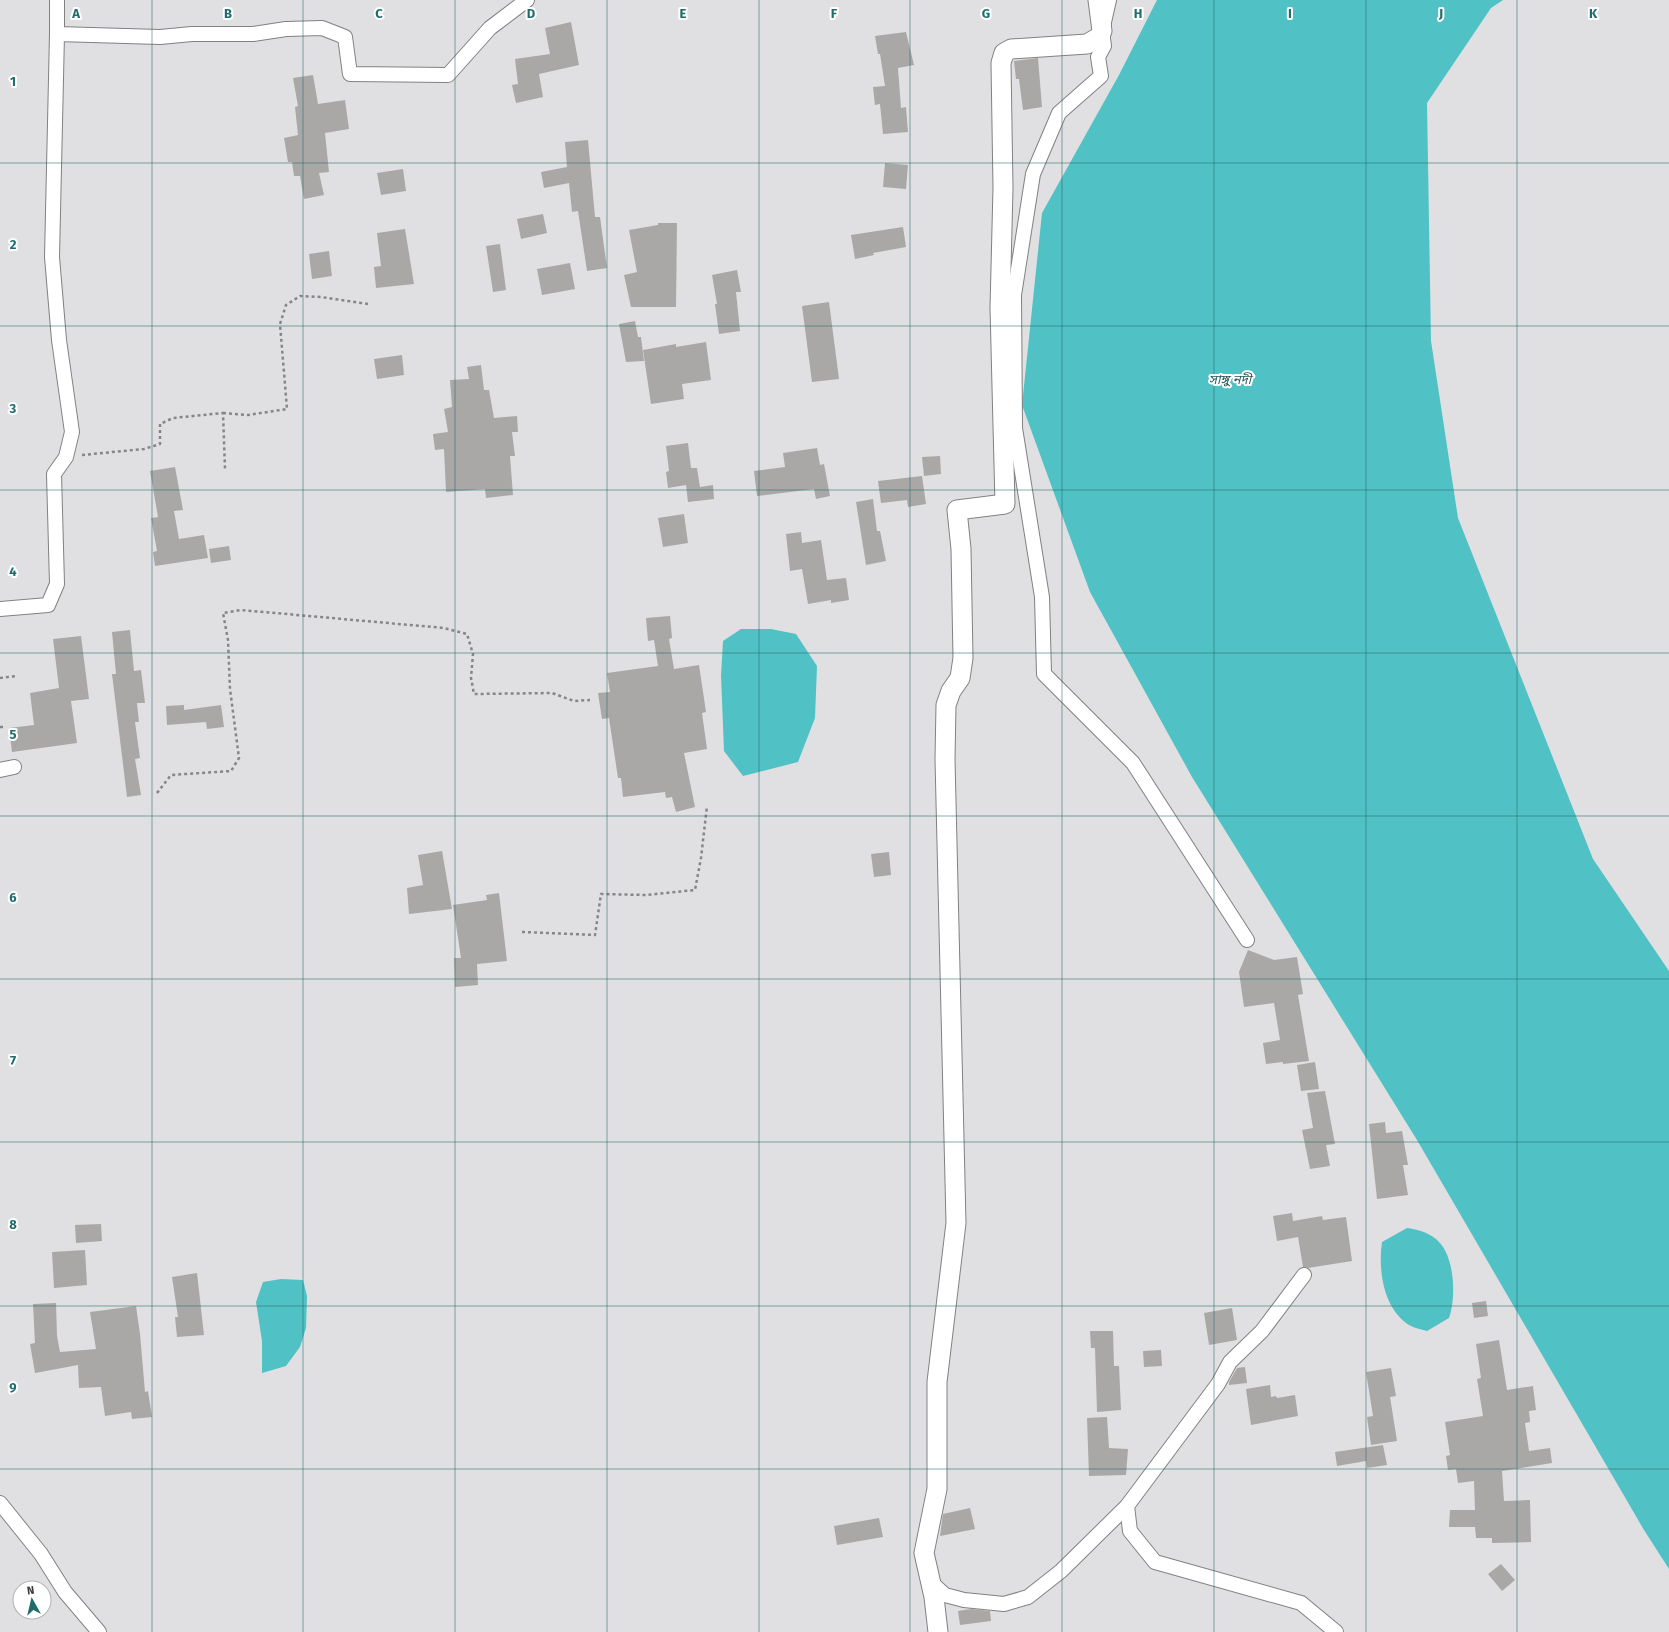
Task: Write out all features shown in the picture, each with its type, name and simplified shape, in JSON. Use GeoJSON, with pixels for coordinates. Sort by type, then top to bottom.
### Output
{"type":"FeatureCollection","features":[{"type":"Feature","properties":{"kind":"main road"},"geometry":{"type":"LineString","coordinates":[[938,1632],[934,1597],[929,1581],[924,1553],[938,1489],[937,1382],[956,1224],[945,759],[946,705],[951,691],[960,678],[964,658],[961,549],[957,510],[1005,504],[1000,308],[1003,188],[1001,63],[1004,53],[1011,49],[1087,44],[1099,37],[1102,31],[1098,0]]}},
{"type":"Feature","properties":{"kind":"street"},"geometry":{"type":"LineString","coordinates":[[0,609],[48,605],[57,584],[54,474],[66,457],[72,432],[59,340],[52,257],[57,0]]}},
{"type":"Feature","properties":{"kind":"street"},"geometry":{"type":"LineString","coordinates":[[57,34],[160,37],[192,34],[253,34],[286,29],[322,28],[345,37],[350,74],[448,75],[490,28],[527,0]]}},
{"type":"Feature","properties":{"kind":"street"},"geometry":{"type":"LineString","coordinates":[[1109,0],[1102,31],[1104,46],[1098,57],[1101,76],[1059,113],[1033,174],[1014,295],[1015,428],[1042,597],[1044,674],[1133,763],[1247,940]]}},
{"type":"Feature","properties":{"kind":"street"},"geometry":{"type":"LineString","coordinates":[[929,1581],[945,1595],[964,1600],[1004,1604],[1028,1598],[1061,1571],[1126,1506],[1218,1384],[1230,1362],[1262,1331],[1304,1275]]}},
{"type":"Feature","properties":{"kind":"street"},"geometry":{"type":"LineString","coordinates":[[0,1503],[41,1554],[66,1592],[99,1632]]}},
{"type":"Feature","properties":{"kind":"street"},"geometry":{"type":"LineString","coordinates":[[1126,1506],[1130,1531],[1155,1562],[1301,1603],[1336,1632]]}},
{"type":"Feature","properties":{"kind":"path"},"geometry":{"type":"LineString","coordinates":[[66,457],[144,449],[160,444],[160,424],[173,418],[223,414],[248,415],[287,409],[280,324],[286,305],[300,296],[321,297],[368,304]]}},
{"type":"Feature","properties":{"kind":"path"},"geometry":{"type":"LineString","coordinates":[[223,414],[225,469]]}},
{"type":"Feature","properties":{"kind":"path"},"geometry":{"type":"LineString","coordinates":[[157,793],[171,774],[231,770],[239,758],[230,689],[228,640],[223,613],[241,610],[444,628],[467,634],[473,654],[471,678],[474,694],[552,692],[574,701],[590,700]]}},
{"type":"Feature","properties":{"kind":"path"},"geometry":{"type":"LineString","coordinates":[[0,678],[16,676]]}},
{"type":"Feature","properties":{"kind":"path"},"geometry":{"type":"LineString","coordinates":[[522,932],[596,935],[602,894],[646,895],[695,890],[701,858],[707,806]]}},
{"type":"Feature","properties":{"kind":"water","name":"সাঙ্গু নদী"},"geometry":{"type":"Polygon","coordinates":[[[1157,0],[1503,0],[1491,8],[1427,103],[1431,341],[1458,518],[1593,859],[1669,971],[1669,1569],[1644,1530],[1417,1140],[1192,777],[1090,592],[1022,405],[1042,213],[1119,75],[1157,0]]]}},
{"type":"Feature","properties":{"kind":"water"},"geometry":{"type":"Polygon","coordinates":[[[741,629],[771,629],[796,634],[817,666],[815,718],[798,762],[743,776],[724,751],[721,676],[723,641],[741,629]]]}},
{"type":"Feature","properties":{"kind":"water"},"geometry":{"type":"Polygon","coordinates":[[[1407,1228],[1425,1232],[1437,1240],[1445,1250],[1451,1269],[1453,1280],[1453,1301],[1449,1318],[1427,1331],[1411,1326],[1400,1318],[1393,1309],[1384,1288],[1381,1264],[1382,1242],[1407,1228]]]}},
{"type":"Feature","properties":{"kind":"water"},"geometry":{"type":"Polygon","coordinates":[[[281,1279],[303,1280],[307,1296],[306,1328],[300,1347],[286,1366],[262,1373],[262,1341],[256,1302],[263,1282],[281,1279]]]}},
{"type":"Feature","properties":{"kind":"building"},"geometry":{"type":"Polygon","coordinates":[[[571,22],[579,65],[539,74],[543,97],[516,103],[512,85],[518,84],[515,59],[550,54],[545,28],[571,22]]]}},
{"type":"Feature","properties":{"kind":"building"},"geometry":{"type":"Polygon","coordinates":[[[906,32],[914,65],[898,68],[901,108],[906,107],[908,132],[883,134],[880,104],[875,105],[873,87],[885,86],[880,54],[878,54],[875,36],[906,32]]]}},
{"type":"Feature","properties":{"kind":"building"},"geometry":{"type":"Polygon","coordinates":[[[1038,58],[1042,107],[1023,110],[1019,79],[1016,79],[1014,61],[1038,58]]]}},
{"type":"Feature","properties":{"kind":"building"},"geometry":{"type":"Polygon","coordinates":[[[313,75],[318,104],[345,100],[349,129],[325,133],[329,172],[319,173],[324,195],[304,199],[300,176],[294,176],[292,162],[288,162],[284,138],[298,135],[295,107],[298,106],[293,78],[313,75]]]}},
{"type":"Feature","properties":{"kind":"building"},"geometry":{"type":"Polygon","coordinates":[[[588,140],[595,217],[600,217],[607,268],[587,271],[578,211],[572,212],[569,183],[544,188],[541,172],[567,167],[565,142],[588,140]]]}},
{"type":"Feature","properties":{"kind":"building"},"geometry":{"type":"Polygon","coordinates":[[[885,163],[908,165],[906,189],[883,187],[885,163]]]}},
{"type":"Feature","properties":{"kind":"building"},"geometry":{"type":"Polygon","coordinates":[[[403,169],[406,191],[381,195],[377,173],[403,169]]]}},
{"type":"Feature","properties":{"kind":"building"},"geometry":{"type":"Polygon","coordinates":[[[543,214],[547,233],[521,239],[517,219],[543,214]]]}},
{"type":"Feature","properties":{"kind":"building"},"geometry":{"type":"Polygon","coordinates":[[[658,223],[677,223],[676,307],[631,307],[624,275],[637,272],[629,230],[658,225],[658,223]]]}},
{"type":"Feature","properties":{"kind":"building"},"geometry":{"type":"Polygon","coordinates":[[[903,227],[906,247],[873,253],[874,255],[855,259],[851,235],[903,227]]]}},
{"type":"Feature","properties":{"kind":"building"},"geometry":{"type":"Polygon","coordinates":[[[405,229],[414,284],[376,288],[374,267],[381,266],[377,233],[405,229]]]}},
{"type":"Feature","properties":{"kind":"building"},"geometry":{"type":"Polygon","coordinates":[[[500,244],[506,290],[493,292],[486,246],[500,244]]]}},
{"type":"Feature","properties":{"kind":"building"},"geometry":{"type":"Polygon","coordinates":[[[329,251],[332,276],[312,279],[309,254],[329,251]]]}},
{"type":"Feature","properties":{"kind":"building"},"geometry":{"type":"Polygon","coordinates":[[[570,263],[575,289],[542,295],[537,269],[570,263]]]}},
{"type":"Feature","properties":{"kind":"building"},"geometry":{"type":"Polygon","coordinates":[[[737,270],[741,292],[736,292],[740,331],[719,334],[715,304],[717,304],[712,275],[737,270]]]}},
{"type":"Feature","properties":{"kind":"building"},"geometry":{"type":"Polygon","coordinates":[[[829,302],[839,379],[812,382],[802,306],[829,302]]]}},
{"type":"Feature","properties":{"kind":"building"},"geometry":{"type":"Polygon","coordinates":[[[635,321],[638,337],[641,337],[644,361],[626,362],[619,324],[635,321]]]}},
{"type":"Feature","properties":{"kind":"building"},"geometry":{"type":"Polygon","coordinates":[[[706,342],[711,380],[682,384],[684,399],[651,404],[643,350],[676,344],[676,347],[706,342]]]}},
{"type":"Feature","properties":{"kind":"building"},"geometry":{"type":"Polygon","coordinates":[[[402,355],[404,375],[377,379],[374,359],[402,355]]]}},
{"type":"Feature","properties":{"kind":"building"},"geometry":{"type":"Polygon","coordinates":[[[481,365],[484,390],[489,390],[494,418],[517,416],[518,432],[512,432],[515,456],[510,456],[513,495],[486,498],[485,489],[446,492],[444,449],[435,450],[433,434],[448,432],[444,409],[452,407],[450,380],[469,379],[467,367],[481,365]]]}},
{"type":"Feature","properties":{"kind":"building"},"geometry":{"type":"Polygon","coordinates":[[[688,443],[691,468],[697,468],[700,487],[713,485],[714,499],[688,502],[686,485],[668,488],[666,472],[669,471],[666,446],[688,443]]]}},
{"type":"Feature","properties":{"kind":"building"},"geometry":{"type":"Polygon","coordinates":[[[817,448],[820,465],[824,464],[830,496],[816,499],[814,489],[757,496],[754,471],[785,467],[783,453],[817,448]]]}},
{"type":"Feature","properties":{"kind":"building"},"geometry":{"type":"Polygon","coordinates":[[[940,456],[941,474],[924,476],[922,457],[940,456]]]}},
{"type":"Feature","properties":{"kind":"building"},"geometry":{"type":"Polygon","coordinates":[[[175,467],[183,510],[174,511],[179,539],[204,535],[208,558],[155,566],[153,552],[157,551],[151,518],[158,517],[150,471],[175,467]]]}},
{"type":"Feature","properties":{"kind":"building"},"geometry":{"type":"Polygon","coordinates":[[[922,476],[926,504],[908,507],[907,500],[881,503],[878,481],[922,476]]]}},
{"type":"Feature","properties":{"kind":"building"},"geometry":{"type":"Polygon","coordinates":[[[873,499],[877,531],[880,531],[886,561],[866,565],[856,502],[873,499]]]}},
{"type":"Feature","properties":{"kind":"building"},"geometry":{"type":"Polygon","coordinates":[[[684,514],[688,543],[663,547],[658,518],[684,514]]]}},
{"type":"Feature","properties":{"kind":"building"},"geometry":{"type":"Polygon","coordinates":[[[801,532],[802,543],[821,540],[827,580],[846,578],[849,600],[831,603],[831,600],[808,604],[802,569],[790,571],[786,534],[801,532]]]}},
{"type":"Feature","properties":{"kind":"building"},"geometry":{"type":"Polygon","coordinates":[[[229,546],[231,560],[211,563],[209,549],[229,546]]]}},
{"type":"Feature","properties":{"kind":"building"},"geometry":{"type":"Polygon","coordinates":[[[670,616],[672,638],[669,639],[674,669],[699,665],[706,712],[702,713],[707,749],[684,753],[695,807],[676,812],[672,797],[666,798],[665,792],[623,797],[621,778],[618,778],[609,718],[602,719],[598,693],[610,692],[607,673],[658,666],[654,640],[648,641],[646,618],[670,616]]]}},
{"type":"Feature","properties":{"kind":"building"},"geometry":{"type":"Polygon","coordinates":[[[130,630],[134,671],[141,670],[145,703],[137,703],[139,722],[135,722],[140,758],[135,759],[141,795],[127,797],[112,674],[116,674],[112,632],[130,630]]]}},
{"type":"Feature","properties":{"kind":"building"},"geometry":{"type":"Polygon","coordinates":[[[81,636],[89,699],[71,701],[77,743],[12,752],[9,728],[34,725],[30,693],[59,688],[53,639],[81,636]]]}},
{"type":"Feature","properties":{"kind":"building"},"geometry":{"type":"Polygon","coordinates":[[[184,705],[184,710],[221,705],[224,727],[207,729],[206,722],[167,725],[166,706],[184,705]]]}},
{"type":"Feature","properties":{"kind":"building"},"geometry":{"type":"Polygon","coordinates":[[[442,851],[452,909],[409,914],[407,888],[423,885],[418,855],[442,851]]]}},
{"type":"Feature","properties":{"kind":"building"},"geometry":{"type":"Polygon","coordinates":[[[889,852],[891,875],[874,877],[871,854],[889,852]]]}},
{"type":"Feature","properties":{"kind":"building"},"geometry":{"type":"Polygon","coordinates":[[[499,893],[507,961],[477,964],[478,985],[455,987],[454,958],[461,958],[453,905],[487,900],[486,895],[499,893]]]}},
{"type":"Feature","properties":{"kind":"building"},"geometry":{"type":"Polygon","coordinates":[[[1248,950],[1274,960],[1297,957],[1303,994],[1298,995],[1309,1061],[1266,1064],[1263,1043],[1280,1040],[1274,1003],[1244,1007],[1239,972],[1248,950]]]}},
{"type":"Feature","properties":{"kind":"building"},"geometry":{"type":"Polygon","coordinates":[[[1315,1062],[1319,1089],[1301,1091],[1297,1065],[1315,1062]]]}},
{"type":"Feature","properties":{"kind":"building"},"geometry":{"type":"Polygon","coordinates":[[[1325,1091],[1335,1144],[1326,1145],[1330,1166],[1310,1169],[1302,1130],[1313,1128],[1307,1093],[1325,1091]]]}},
{"type":"Feature","properties":{"kind":"building"},"geometry":{"type":"Polygon","coordinates":[[[1385,1122],[1386,1133],[1402,1131],[1408,1165],[1403,1165],[1408,1195],[1377,1199],[1369,1124],[1385,1122]]]}},
{"type":"Feature","properties":{"kind":"building"},"geometry":{"type":"Polygon","coordinates":[[[1292,1213],[1293,1221],[1322,1216],[1323,1220],[1346,1217],[1352,1261],[1308,1268],[1303,1267],[1298,1237],[1277,1241],[1273,1216],[1292,1213]]]}},
{"type":"Feature","properties":{"kind":"building"},"geometry":{"type":"Polygon","coordinates":[[[101,1224],[102,1241],[76,1243],[75,1225],[101,1224]]]}},
{"type":"Feature","properties":{"kind":"building"},"geometry":{"type":"Polygon","coordinates":[[[85,1250],[87,1285],[54,1288],[52,1252],[85,1250]]]}},
{"type":"Feature","properties":{"kind":"building"},"geometry":{"type":"Polygon","coordinates":[[[197,1273],[204,1335],[177,1337],[175,1317],[178,1317],[172,1277],[197,1273]]]}},
{"type":"Feature","properties":{"kind":"building"},"geometry":{"type":"Polygon","coordinates":[[[1486,1301],[1488,1316],[1474,1318],[1472,1303],[1486,1301]]]}},
{"type":"Feature","properties":{"kind":"building"},"geometry":{"type":"Polygon","coordinates":[[[56,1303],[57,1336],[60,1352],[96,1349],[90,1312],[136,1306],[145,1392],[148,1391],[152,1417],[132,1419],[131,1412],[105,1416],[101,1387],[79,1388],[78,1365],[35,1373],[30,1344],[35,1343],[33,1304],[56,1303]]]}},
{"type":"Feature","properties":{"kind":"building"},"geometry":{"type":"Polygon","coordinates":[[[1232,1308],[1237,1340],[1209,1345],[1204,1313],[1232,1308]]]}},
{"type":"Feature","properties":{"kind":"building"},"geometry":{"type":"Polygon","coordinates":[[[1090,1331],[1113,1331],[1114,1366],[1119,1366],[1121,1410],[1097,1412],[1095,1348],[1091,1348],[1090,1331]]]}},
{"type":"Feature","properties":{"kind":"building"},"geometry":{"type":"Polygon","coordinates":[[[1499,1340],[1507,1390],[1533,1386],[1536,1410],[1529,1411],[1530,1422],[1525,1423],[1529,1451],[1550,1448],[1552,1463],[1502,1471],[1504,1501],[1530,1500],[1531,1542],[1492,1543],[1492,1538],[1476,1538],[1475,1527],[1449,1527],[1450,1510],[1475,1510],[1474,1481],[1458,1483],[1456,1469],[1448,1470],[1446,1456],[1450,1455],[1445,1422],[1483,1416],[1477,1379],[1481,1378],[1476,1344],[1499,1340]]]}},
{"type":"Feature","properties":{"kind":"building"},"geometry":{"type":"Polygon","coordinates":[[[1161,1350],[1162,1366],[1144,1367],[1143,1351],[1161,1350]]]}},
{"type":"Feature","properties":{"kind":"building"},"geometry":{"type":"Polygon","coordinates":[[[1245,1367],[1247,1383],[1229,1385],[1229,1382],[1237,1368],[1245,1367]]]}},
{"type":"Feature","properties":{"kind":"building"},"geometry":{"type":"Polygon","coordinates":[[[1391,1368],[1396,1396],[1390,1397],[1397,1441],[1371,1445],[1367,1417],[1373,1416],[1366,1372],[1391,1368]]]}},
{"type":"Feature","properties":{"kind":"building"},"geometry":{"type":"Polygon","coordinates":[[[1270,1385],[1271,1397],[1276,1396],[1277,1398],[1295,1395],[1298,1416],[1251,1425],[1246,1389],[1270,1385]]]}},
{"type":"Feature","properties":{"kind":"building"},"geometry":{"type":"Polygon","coordinates":[[[1107,1417],[1109,1448],[1128,1449],[1126,1475],[1089,1476],[1087,1418],[1107,1417]]]}},
{"type":"Feature","properties":{"kind":"building"},"geometry":{"type":"Polygon","coordinates":[[[1383,1445],[1387,1465],[1367,1468],[1366,1461],[1337,1466],[1335,1452],[1383,1445]]]}},
{"type":"Feature","properties":{"kind":"building"},"geometry":{"type":"Polygon","coordinates":[[[970,1508],[975,1529],[940,1536],[943,1514],[970,1508]]]}},
{"type":"Feature","properties":{"kind":"building"},"geometry":{"type":"Polygon","coordinates":[[[879,1518],[883,1537],[837,1545],[834,1526],[879,1518]]]}},
{"type":"Feature","properties":{"kind":"building"},"geometry":{"type":"Polygon","coordinates":[[[1501,1564],[1515,1580],[1502,1591],[1488,1574],[1501,1564]]]}},
{"type":"Feature","properties":{"kind":"building"},"geometry":{"type":"Polygon","coordinates":[[[971,1609],[990,1611],[991,1621],[960,1625],[958,1611],[971,1609]]]}}]}
